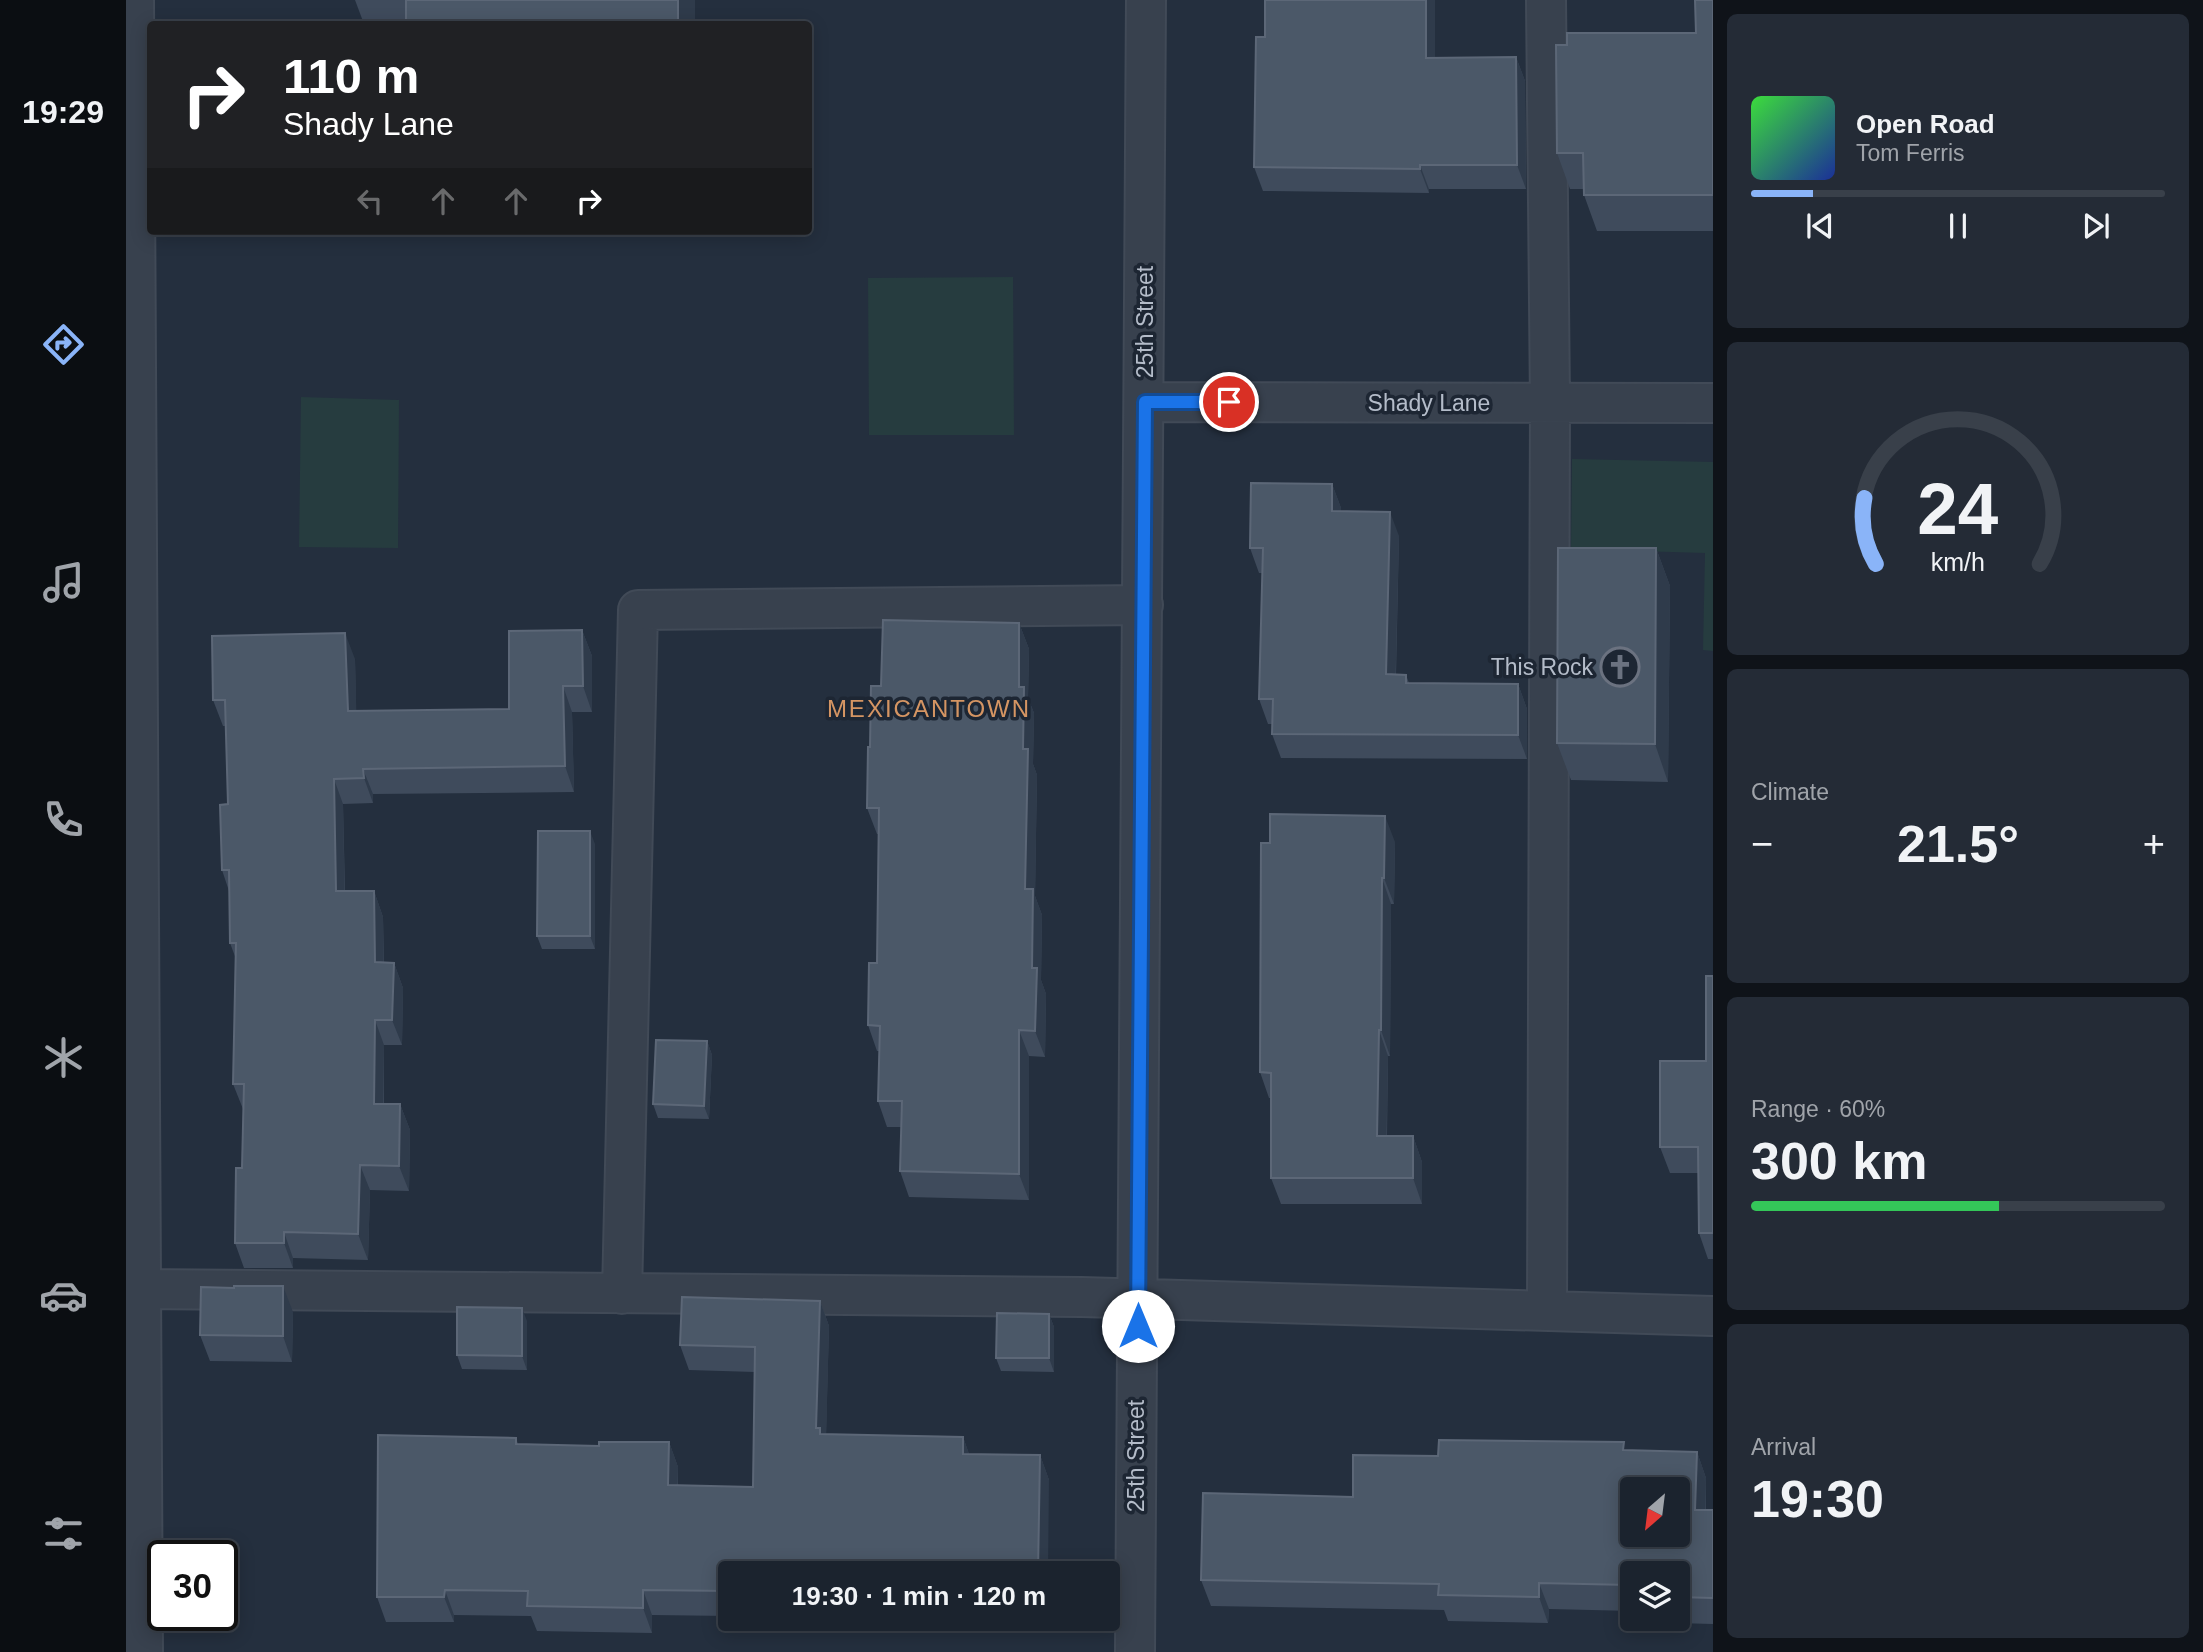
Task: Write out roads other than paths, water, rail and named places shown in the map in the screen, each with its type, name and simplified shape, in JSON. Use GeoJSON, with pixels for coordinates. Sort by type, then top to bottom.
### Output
{"type":"FeatureCollection","features":[{"type":"Feature","properties":{"kind":"street"},"geometry":{"type":"LineString","coordinates":[[134,0],[132,840],[139,1289],[133,1385],[143,1652]]}},
{"type":"Feature","properties":{"kind":"street","name":"25th Street"},"geometry":{"type":"LineString","coordinates":[[1135,1652],[1146,0]]}},
{"type":"Feature","properties":{"kind":"street"},"geometry":{"type":"LineString","coordinates":[[1546,0],[1550,403],[1547,1311]]}},
{"type":"Feature","properties":{"kind":"street","name":"Shady Lane"},"geometry":{"type":"LineString","coordinates":[[1145,402],[1713,403]]}},
{"type":"Feature","properties":{"kind":"street"},"geometry":{"type":"LineString","coordinates":[[622,1294],[638,610],[1143,606]]}},
{"type":"Feature","properties":{"kind":"street"},"geometry":{"type":"LineString","coordinates":[[139,1289],[1138,1298],[1713,1316]]}},
{"type":"Feature","properties":{"kind":"place","name":"This Rock"},"geometry":{"type":"Point","coordinates":[1620,667]}},
{"type":"Feature","properties":{"kind":"district","name":"MEXICANTOWN"},"geometry":{"type":"Point","coordinates":[929,709]}}]}
